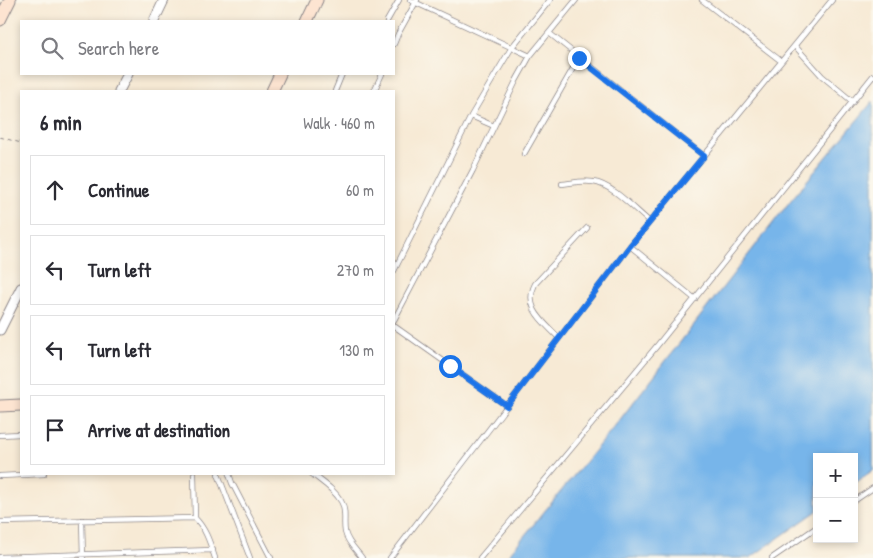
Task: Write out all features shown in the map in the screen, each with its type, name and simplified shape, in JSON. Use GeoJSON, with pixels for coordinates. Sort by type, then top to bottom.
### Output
{"type":"FeatureCollection","features":[{"type":"Feature","properties":{"kind":"main road"},"geometry":{"type":"LineString","coordinates":[[0,20],[10,0]]}},
{"type":"Feature","properties":{"kind":"main road"},"geometry":{"type":"LineString","coordinates":[[307,20],[317,0]]}},
{"type":"Feature","properties":{"kind":"main road"},"geometry":{"type":"LineString","coordinates":[[272,90],[280,75]]}},
{"type":"Feature","properties":{"kind":"main road"},"geometry":{"type":"LineString","coordinates":[[0,406],[20,405]]}},
{"type":"Feature","properties":{"kind":"street"},"geometry":{"type":"LineString","coordinates":[[154,20],[164,0]]}},
{"type":"Feature","properties":{"kind":"street"},"geometry":{"type":"LineString","coordinates":[[120,90],[127,75]]}},
{"type":"Feature","properties":{"kind":"street"},"geometry":{"type":"LineString","coordinates":[[0,330],[20,290]]}},
{"type":"Feature","properties":{"kind":"lane"},"geometry":{"type":"LineString","coordinates":[[388,20],[399,0]]}},
{"type":"Feature","properties":{"kind":"lane"},"geometry":{"type":"LineString","coordinates":[[410,0],[417,1],[530,56]]}},
{"type":"Feature","properties":{"kind":"lane"},"geometry":{"type":"LineString","coordinates":[[395,269],[471,116],[512,47],[550,0]]}},
{"type":"Feature","properties":{"kind":"lane"},"geometry":{"type":"LineString","coordinates":[[395,318],[473,170],[530,56],[576,0]]}},
{"type":"Feature","properties":{"kind":"lane"},"geometry":{"type":"LineString","coordinates":[[702,0],[781,61]]}},
{"type":"Feature","properties":{"kind":"lane"},"geometry":{"type":"LineString","coordinates":[[390,558],[630,246],[832,0]]}},
{"type":"Feature","properties":{"kind":"lane"},"geometry":{"type":"LineString","coordinates":[[395,42],[417,1]]}},
{"type":"Feature","properties":{"kind":"lane"},"geometry":{"type":"LineString","coordinates":[[549,33],[704,156]]}},
{"type":"Feature","properties":{"kind":"lane"},"geometry":{"type":"LineString","coordinates":[[795,46],[822,76],[853,102]]}},
{"type":"Feature","properties":{"kind":"lane"},"geometry":{"type":"LineString","coordinates":[[524,154],[579,58]]}},
{"type":"Feature","properties":{"kind":"lane"},"geometry":{"type":"LineString","coordinates":[[335,90],[342,75]]}},
{"type":"Feature","properties":{"kind":"lane"},"geometry":{"type":"LineString","coordinates":[[374,90],[382,75]]}},
{"type":"Feature","properties":{"kind":"lane"},"geometry":{"type":"LineString","coordinates":[[480,558],[695,299],[873,76]]}},
{"type":"Feature","properties":{"kind":"lane"},"geometry":{"type":"LineString","coordinates":[[471,116],[494,126]]}},
{"type":"Feature","properties":{"kind":"lane"},"geometry":{"type":"LineString","coordinates":[[562,184],[592,181],[601,184],[611,189],[650,222]]}},
{"type":"Feature","properties":{"kind":"lane"},"geometry":{"type":"LineString","coordinates":[[559,338],[535,313],[531,303],[531,292],[535,284],[587,228]]}},
{"type":"Feature","properties":{"kind":"lane"},"geometry":{"type":"LineString","coordinates":[[630,246],[695,299]]}},
{"type":"Feature","properties":{"kind":"lane"},"geometry":{"type":"LineString","coordinates":[[395,327],[507,406]]}},
{"type":"Feature","properties":{"kind":"lane"},"geometry":{"type":"LineString","coordinates":[[0,435],[20,434]]}},
{"type":"Feature","properties":{"kind":"lane"},"geometry":{"type":"LineString","coordinates":[[0,476],[22,475]]}},
{"type":"Feature","properties":{"kind":"lane"},"geometry":{"type":"LineString","coordinates":[[194,475],[195,518],[206,532],[215,558]]}},
{"type":"Feature","properties":{"kind":"lane"},"geometry":{"type":"LineString","coordinates":[[218,475],[250,558]]}},
{"type":"Feature","properties":{"kind":"lane"},"geometry":{"type":"LineString","coordinates":[[229,475],[271,558]]}},
{"type":"Feature","properties":{"kind":"lane"},"geometry":{"type":"LineString","coordinates":[[313,475],[341,500],[345,512],[345,533],[362,558]]}},
{"type":"Feature","properties":{"kind":"lane"},"geometry":{"type":"LineString","coordinates":[[858,498],[873,488]]}},
{"type":"Feature","properties":{"kind":"lane"},"geometry":{"type":"LineString","coordinates":[[0,522],[195,518]]}},
{"type":"Feature","properties":{"kind":"lane"},"geometry":{"type":"LineString","coordinates":[[82,520],[83,556]]}},
{"type":"Feature","properties":{"kind":"lane"},"geometry":{"type":"LineString","coordinates":[[772,558],[813,531]]}},
{"type":"Feature","properties":{"kind":"lane"},"geometry":{"type":"LineString","coordinates":[[0,557],[83,556],[213,550]]}},
{"type":"Feature","properties":{"kind":"path"},"geometry":{"type":"LineString","coordinates":[[0,137],[20,143]]}},
{"type":"Feature","properties":{"kind":"water"},"geometry":{"type":"Polygon","coordinates":[[[873,101],[873,470],[858,481],[858,453],[813,453],[813,514],[750,558],[506,558],[618,422],[791,200],[873,101]]]}},
{"type":"Feature","properties":{"kind":"route"},"geometry":{"type":"LineString","coordinates":[[450,366],[507,406],[630,246],[704,156],[579,58]]}}]}
